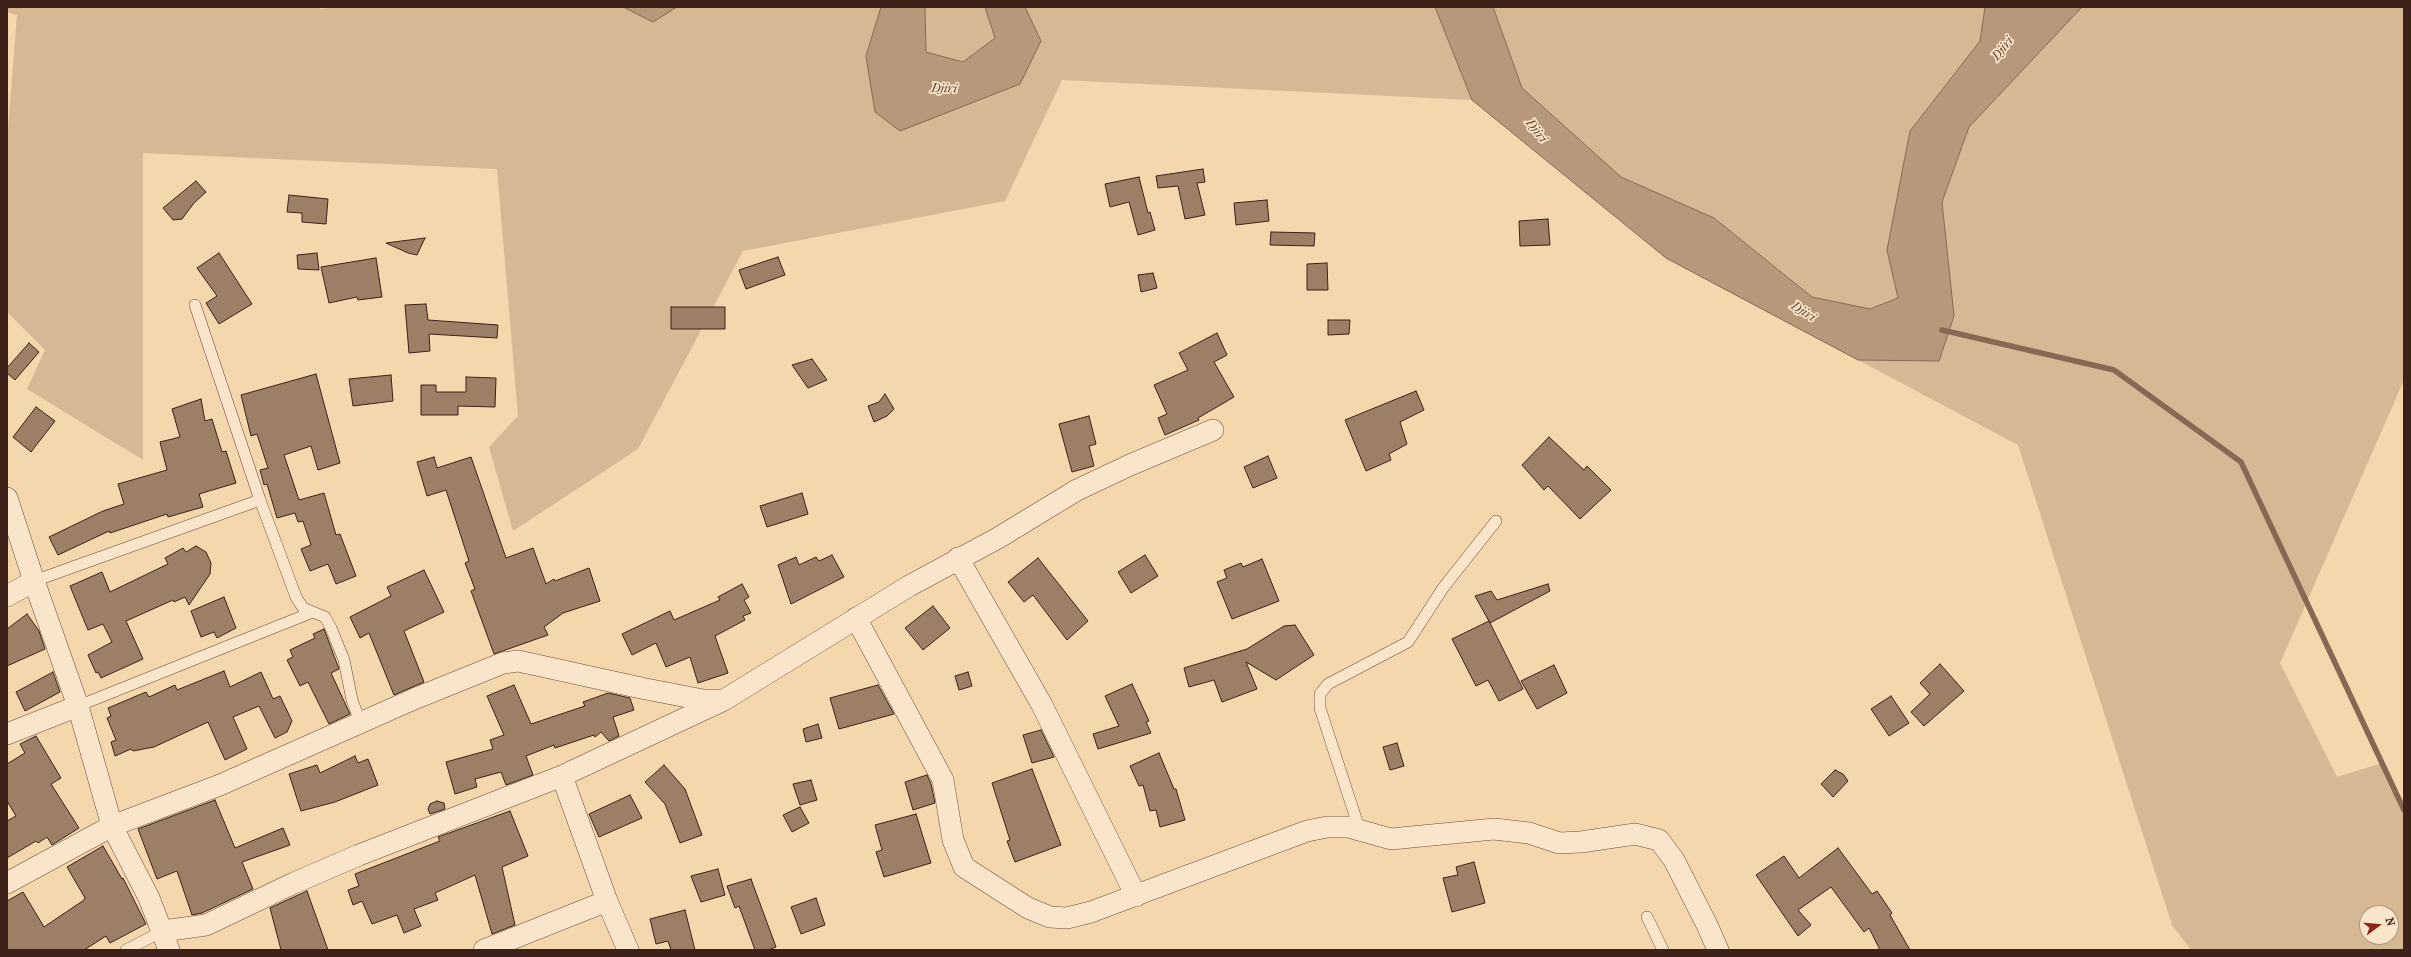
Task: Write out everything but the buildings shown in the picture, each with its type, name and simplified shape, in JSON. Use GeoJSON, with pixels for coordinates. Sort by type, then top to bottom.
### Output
{"type":"FeatureCollection","features":[{"type":"Feature","properties":{"kind":"street"},"geometry":{"type":"LineString","coordinates":[[7,498],[34,581],[78,706],[112,826],[166,940],[206,925],[294,883],[359,855],[562,776],[724,700],[856,618],[958,558],[998,538],[1077,490],[1130,465],[1213,430]]}},
{"type":"Feature","properties":{"kind":"street"},"geometry":{"type":"LineString","coordinates":[[958,558],[1042,705],[1136,896]]}},
{"type":"Feature","properties":{"kind":"street"},"geometry":{"type":"LineString","coordinates":[[7,596],[34,581]]}},
{"type":"Feature","properties":{"kind":"street"},"geometry":{"type":"LineString","coordinates":[[856,618],[943,780],[953,840],[964,867],[1028,908],[1050,917],[1067,918],[1091,912],[1307,831],[1327,827],[1348,827],[1391,839],[1494,829],[1529,833],[1559,843],[1581,842],[1634,834],[1659,840],[1674,860],[1708,925],[1718,950]]}},
{"type":"Feature","properties":{"kind":"street"},"geometry":{"type":"LineString","coordinates":[[7,882],[112,826],[220,785],[503,663],[518,662],[703,700],[724,700]]}},
{"type":"Feature","properties":{"kind":"street"},"geometry":{"type":"LineString","coordinates":[[7,734],[78,706]]}},
{"type":"Feature","properties":{"kind":"street"},"geometry":{"type":"LineString","coordinates":[[562,776],[607,901],[628,950]]}},
{"type":"Feature","properties":{"kind":"street"},"geometry":{"type":"LineString","coordinates":[[484,950],[607,901]]}},
{"type":"Feature","properties":{"kind":"street"},"geometry":{"type":"LineString","coordinates":[[1708,925],[1729,950]]}},
{"type":"Feature","properties":{"kind":"lane"},"geometry":{"type":"LineString","coordinates":[[194,305],[260,500],[296,597],[303,608],[325,617],[331,628],[344,660],[352,700],[361,724]]}},
{"type":"Feature","properties":{"kind":"lane"},"geometry":{"type":"LineString","coordinates":[[34,581],[260,500]]}},
{"type":"Feature","properties":{"kind":"lane"},"geometry":{"type":"LineString","coordinates":[[1360,830],[1320,708],[1320,694],[1328,684],[1408,642],[1443,588],[1496,520]]}},
{"type":"Feature","properties":{"kind":"lane"},"geometry":{"type":"LineString","coordinates":[[78,706],[313,612]]}},
{"type":"Feature","properties":{"kind":"lane"},"geometry":{"type":"LineString","coordinates":[[1647,917],[1664,950]]}},
{"type":"Feature","properties":{"kind":"lane"},"geometry":{"type":"LineString","coordinates":[[126,950],[166,940]]}},
{"type":"Feature","properties":{"kind":"shaded area"},"geometry":{"type":"Polygon","coordinates":[[[7,7],[319,7],[321,9],[332,7],[623,7],[653,22],[677,7],[881,7],[866,56],[875,112],[1041,41],[1025,7],[1435,7],[1472,100],[1062,80],[1005,201],[743,251],[638,449],[513,531],[489,447],[518,416],[497,169],[143,153],[143,460],[27,389],[45,350],[7,312],[7,140],[17,15],[7,12],[7,7]]]}},
{"type":"Feature","properties":{"kind":"shaded area"},"geometry":{"type":"Polygon","coordinates":[[[925,7],[985,7],[995,38],[964,62],[926,52],[925,7]]]}},
{"type":"Feature","properties":{"kind":"shaded area"},"geometry":{"type":"Polygon","coordinates":[[[1493,7],[1985,7],[1980,41],[1910,131],[1887,250],[1898,298],[1870,310],[1812,297],[1714,218],[1621,177],[1522,88],[1493,7]]]}},
{"type":"Feature","properties":{"kind":"shaded area"},"geometry":{"type":"Polygon","coordinates":[[[2082,7],[2404,7],[2404,380],[2280,663],[2337,777],[2382,763],[2404,812],[2404,950],[2191,950],[2172,925],[2018,445],[1858,360],[1939,361],[1954,316],[1942,202],[1969,127],[2082,7]]]}},
{"type":"Feature","properties":{"kind":"water"},"geometry":{"type":"Polygon","coordinates":[[[623,7],[677,7],[653,22],[623,7]]]}},
{"type":"Feature","properties":{"kind":"water","name":"Djiri"},"geometry":{"type":"Polygon","coordinates":[[[881,7],[925,7],[926,52],[963,62],[995,38],[985,7],[1025,7],[1041,41],[1020,84],[900,131],[875,112],[866,56],[881,7]]]}},
{"type":"Feature","properties":{"kind":"water","name":"Djiri"},"geometry":{"type":"Polygon","coordinates":[[[1435,7],[1493,7],[1522,88],[1621,177],[1714,218],[1812,297],[1870,309],[1898,298],[1887,250],[1910,131],[1980,41],[1985,7],[2082,7],[1969,127],[1942,202],[1954,316],[1939,361],[1858,360],[1666,258],[1472,100],[1435,7]]]}},
{"type":"Feature","properties":{"kind":"waterway"},"geometry":{"type":"LineString","coordinates":[[1942,330],[2114,370],[2241,462],[2404,810]]}}]}
